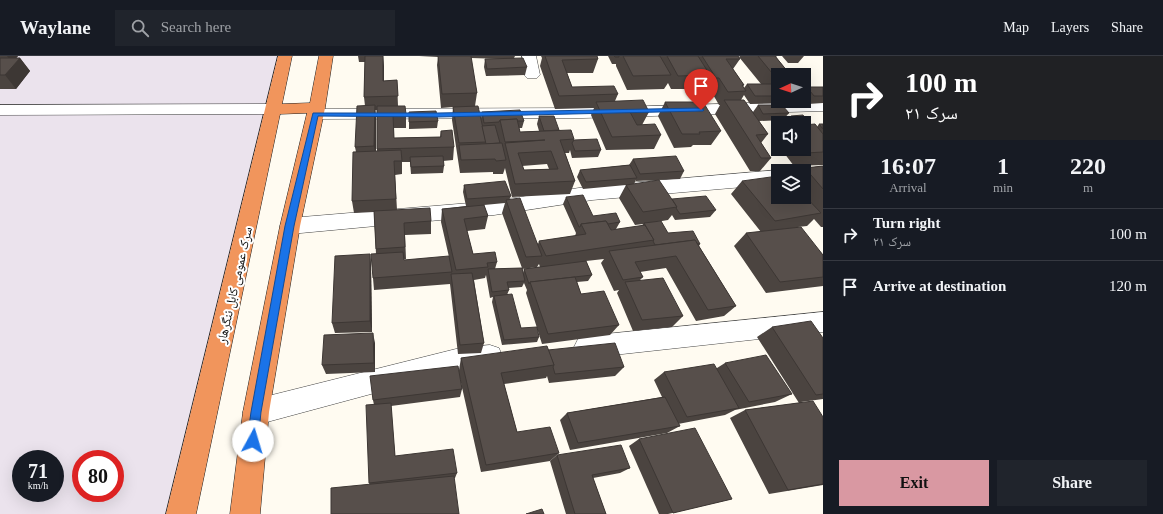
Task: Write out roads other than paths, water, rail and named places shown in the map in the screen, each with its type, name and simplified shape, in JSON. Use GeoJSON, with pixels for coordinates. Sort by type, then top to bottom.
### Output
{"type":"FeatureCollection","features":[{"type":"Feature","properties":{"kind":"highway","name":"سرک عمومی کابل ننگرهار"},"geometry":{"type":"LineString","coordinates":[[181,514],[285,56]]}},
{"type":"Feature","properties":{"kind":"highway"},"geometry":{"type":"LineString","coordinates":[[245,514],[256,412],[290,226],[316,111],[326,56]]}},
{"type":"Feature","properties":{"kind":"highway"},"geometry":{"type":"LineString","coordinates":[[274,109],[316,111]]}},
{"type":"Feature","properties":{"kind":"street"},"geometry":{"type":"LineString","coordinates":[[529,56],[532,74]]}},
{"type":"Feature","properties":{"kind":"street"},"geometry":{"type":"LineString","coordinates":[[316,111],[583,113],[823,106]]}},
{"type":"Feature","properties":{"kind":"street"},"geometry":{"type":"LineString","coordinates":[[0,110],[274,109]]}},
{"type":"Feature","properties":{"kind":"street"},"geometry":{"type":"LineString","coordinates":[[290,226],[494,208],[592,193],[771,178]]}},
{"type":"Feature","properties":{"kind":"street"},"geometry":{"type":"LineString","coordinates":[[562,349],[823,322]]}},
{"type":"Feature","properties":{"kind":"street"},"geometry":{"type":"LineString","coordinates":[[256,412],[460,359],[515,354]]}}]}
